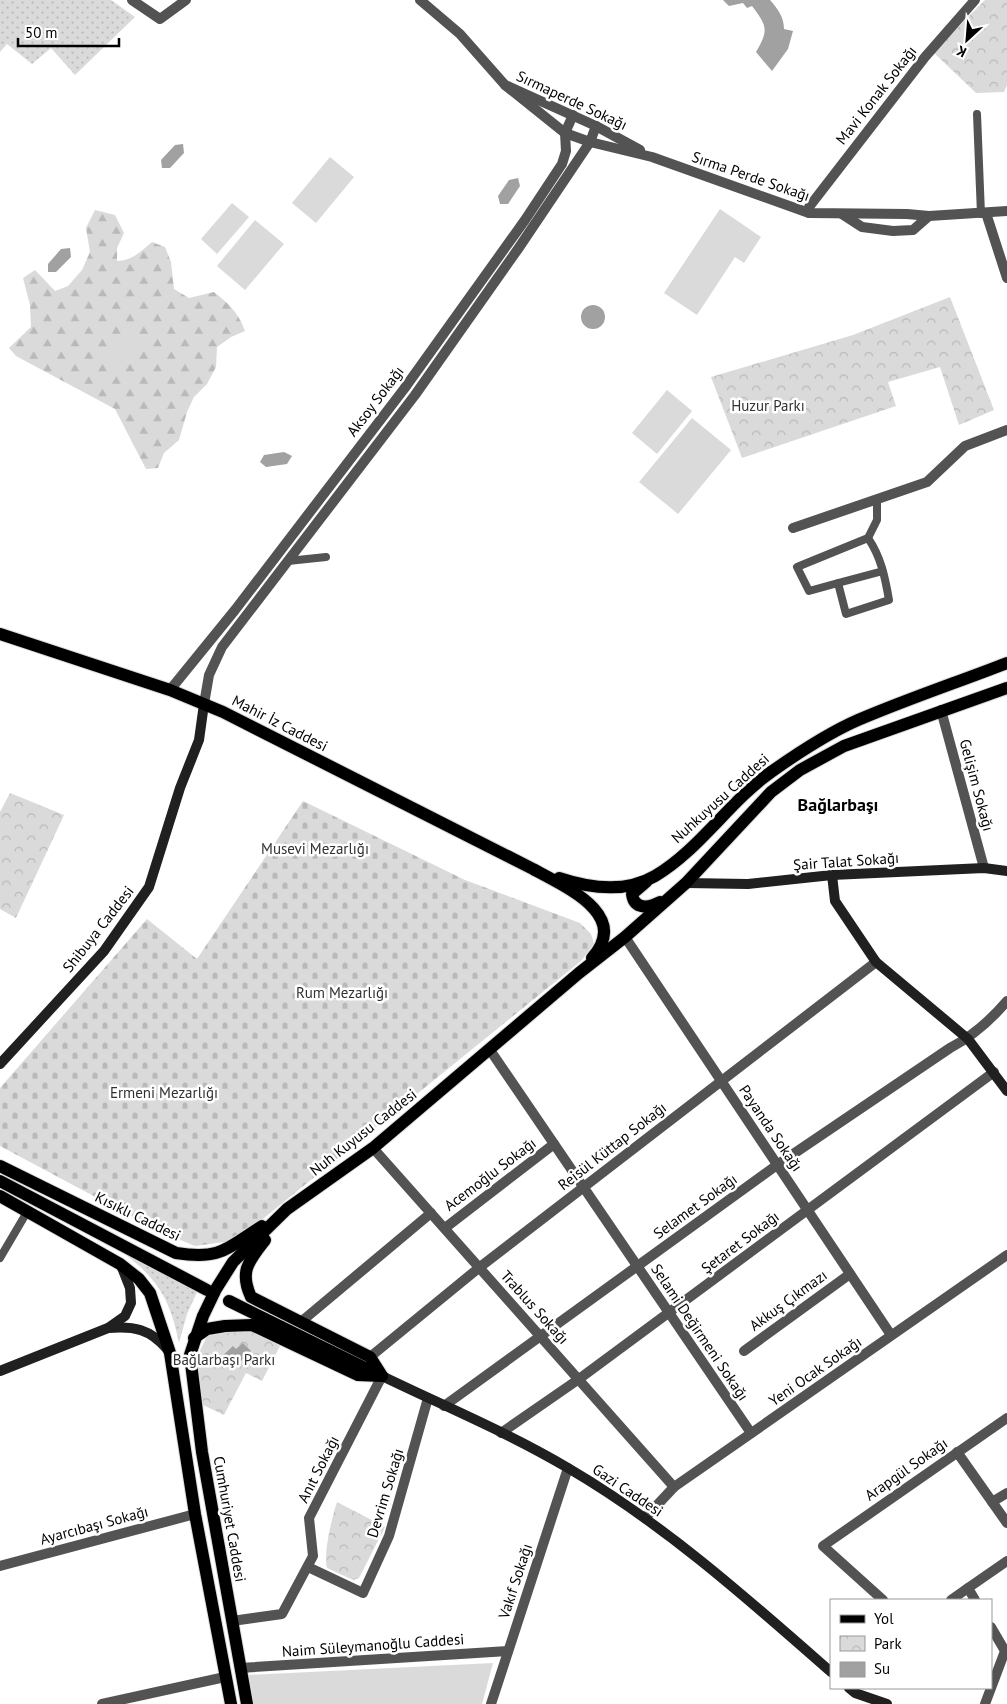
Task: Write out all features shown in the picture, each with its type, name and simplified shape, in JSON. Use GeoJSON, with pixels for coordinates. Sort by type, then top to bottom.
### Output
{"type":"FeatureCollection","features":[{"type":"Feature","properties":{"kind":"main road","name":"Mahir İz Caddesi"},"geometry":{"type":"LineString","coordinates":[[0,632],[170,690],[204,704],[533,869]]}},
{"type":"Feature","properties":{"kind":"main road","name":"Nuhkuyusu Caddesi"},"geometry":{"type":"LineString","coordinates":[[533,869],[572,882],[606,888],[633,884],[654,876],[679,857],[768,774],[810,746],[857,720],[1007,663]]}},
{"type":"Feature","properties":{"kind":"main road","name":"Nuhkuyusu Caddesi"},"geometry":{"type":"LineString","coordinates":[[579,973],[625,938],[686,883],[771,792],[800,770],[844,746],[1007,688]]}},
{"type":"Feature","properties":{"kind":"main road"},"geometry":{"type":"LineString","coordinates":[[533,869],[580,895],[592,906],[603,923],[605,936],[602,944],[579,973]]}},
{"type":"Feature","properties":{"kind":"main road"},"geometry":{"type":"LineString","coordinates":[[654,876],[636,889],[632,894],[633,900],[638,906],[646,907],[653,906],[670,896]]}},
{"type":"Feature","properties":{"kind":"main road","name":"Nuh Kuyusu Caddesi"},"geometry":{"type":"LineString","coordinates":[[194,1338],[216,1289],[233,1262],[287,1209],[373,1148],[579,973]]}},
{"type":"Feature","properties":{"kind":"main road","name":"Kısıklı Caddesi"},"geometry":{"type":"LineString","coordinates":[[0,1166],[176,1253],[201,1257],[226,1250],[287,1209]]}},
{"type":"Feature","properties":{"kind":"main road"},"geometry":{"type":"LineString","coordinates":[[0,1181],[207,1290]]}},
{"type":"Feature","properties":{"kind":"main road"},"geometry":{"type":"LineString","coordinates":[[0,1196],[120,1264],[139,1279],[150,1294],[170,1353],[195,1514],[230,1704]]}},
{"type":"Feature","properties":{"kind":"main road"},"geometry":{"type":"LineString","coordinates":[[287,1209],[247,1264],[245,1283],[251,1297],[302,1321],[370,1358],[382,1376]]}},
{"type":"Feature","properties":{"kind":"main road"},"geometry":{"type":"LineString","coordinates":[[229,1301],[382,1376]]}},
{"type":"Feature","properties":{"kind":"main road"},"geometry":{"type":"LineString","coordinates":[[194,1338],[207,1329],[252,1325],[358,1376],[382,1376]]}},
{"type":"Feature","properties":{"kind":"main road","name":"Cumhuriyet Caddesi"},"geometry":{"type":"LineString","coordinates":[[194,1338],[190,1355],[202,1452],[247,1704]]}},
{"type":"Feature","properties":{"kind":"street"},"geometry":{"type":"LineString","coordinates":[[132,0],[160,19],[186,0]]}},
{"type":"Feature","properties":{"kind":"street","name":"Sırmaperde Sokağı"},"geometry":{"type":"LineString","coordinates":[[420,0],[460,34],[505,86],[573,115],[652,156]]}},
{"type":"Feature","properties":{"kind":"street","name":"Mavi Konak Sokağı"},"geometry":{"type":"LineString","coordinates":[[809,213],[809,207],[919,64],[975,0]]}},
{"type":"Feature","properties":{"kind":"street"},"geometry":{"type":"LineString","coordinates":[[505,86],[565,133],[590,142],[652,156]]}},
{"type":"Feature","properties":{"kind":"street","name":"Aksoy Sokağı"},"geometry":{"type":"LineString","coordinates":[[170,690],[235,610],[404,389],[525,220],[562,164],[566,151],[565,133],[573,115]]}},
{"type":"Feature","properties":{"kind":"street","name":"Aksoy Sokağı"},"geometry":{"type":"LineString","coordinates":[[204,704],[209,675],[222,647],[415,395],[518,250],[590,142],[596,126]]}},
{"type":"Feature","properties":{"kind":"street","name":"Sırma Perde Sokağı"},"geometry":{"type":"LineString","coordinates":[[652,156],[809,213],[929,216],[1007,212]]}},
{"type":"Feature","properties":{"kind":"street"},"geometry":{"type":"LineString","coordinates":[[842,214],[862,227],[893,231],[913,230],[929,216]]}},
{"type":"Feature","properties":{"kind":"street"},"geometry":{"type":"LineString","coordinates":[[984,214],[1007,278]]}},
{"type":"Feature","properties":{"kind":"street"},"geometry":{"type":"LineString","coordinates":[[793,528],[927,482],[965,446],[1007,430]]}},
{"type":"Feature","properties":{"kind":"street","name":"Shibuya Caddesi"},"geometry":{"type":"LineString","coordinates":[[0,1064],[104,951],[149,887],[180,788],[199,740],[204,704]]}},
{"type":"Feature","properties":{"kind":"street","name":"Gelişim Sokağı"},"geometry":{"type":"LineString","coordinates":[[941,710],[984,868]]}},
{"type":"Feature","properties":{"kind":"street","name":"Şair Talat Sokağı"},"geometry":{"type":"LineString","coordinates":[[686,883],[748,884],[832,875],[984,868],[1007,871]]}},
{"type":"Feature","properties":{"kind":"street"},"geometry":{"type":"LineString","coordinates":[[832,875],[836,901],[876,962],[968,1039],[1007,1091]]}},
{"type":"Feature","properties":{"kind":"street","name":"Payanda Sokağı"},"geometry":{"type":"LineString","coordinates":[[625,938],[891,1336]]}},
{"type":"Feature","properties":{"kind":"street","name":"Reisül Küttap Sokağı"},"geometry":{"type":"LineString","coordinates":[[370,1358],[480,1267],[876,962]]}},
{"type":"Feature","properties":{"kind":"street","name":"Selamet Sokağı"},"geometry":{"type":"LineString","coordinates":[[444,1406],[777,1165],[950,1048],[968,1039],[990,1021],[1007,1001]]}},
{"type":"Feature","properties":{"kind":"street","name":"Selami Değirmeni Sokağı"},"geometry":{"type":"LineString","coordinates":[[490,1050],[751,1434]]}},
{"type":"Feature","properties":{"kind":"street","name":"Şetaret Sokağı"},"geometry":{"type":"LineString","coordinates":[[502,1433],[669,1313],[994,1072]]}},
{"type":"Feature","properties":{"kind":"street","name":"Acemoğlu Sokağı"},"geometry":{"type":"LineString","coordinates":[[445,1228],[554,1144]]}},
{"type":"Feature","properties":{"kind":"street","name":"Trablus Sokağı"},"geometry":{"type":"LineString","coordinates":[[373,1148],[674,1487]]}},
{"type":"Feature","properties":{"kind":"street"},"geometry":{"type":"LineString","coordinates":[[302,1321],[431,1213]]}},
{"type":"Feature","properties":{"kind":"street","name":"Yeni Ocak Sokağı"},"geometry":{"type":"LineString","coordinates":[[645,1518],[674,1487],[1007,1255]]}},
{"type":"Feature","properties":{"kind":"street"},"geometry":{"type":"LineString","coordinates":[[0,1370],[108,1328],[125,1316],[131,1303],[130,1288],[120,1264]]}},
{"type":"Feature","properties":{"kind":"street","name":"Akkuş Çıkmazı"},"geometry":{"type":"LineString","coordinates":[[744,1351],[850,1274]]}},
{"type":"Feature","properties":{"kind":"street"},"geometry":{"type":"LineString","coordinates":[[108,1328],[129,1327],[156,1336],[170,1353]]}},
{"type":"Feature","properties":{"kind":"street","name":"Gazi Caddesi"},"geometry":{"type":"LineString","coordinates":[[382,1376],[502,1433],[568,1468],[645,1518],[758,1608],[830,1671]]}},
{"type":"Feature","properties":{"kind":"street","name":"Anıt Sokağı"},"geometry":{"type":"LineString","coordinates":[[232,1621],[282,1614],[313,1556],[309,1518],[382,1376]]}},
{"type":"Feature","properties":{"kind":"street","name":"Devrim Sokağı"},"geometry":{"type":"LineString","coordinates":[[308,1567],[363,1592],[389,1536],[428,1398]]}},
{"type":"Feature","properties":{"kind":"street","name":"Arapgül Sokağı"},"geometry":{"type":"LineString","coordinates":[[882,1599],[823,1546],[1007,1418]]}},
{"type":"Feature","properties":{"kind":"street"},"geometry":{"type":"LineString","coordinates":[[957,1452],[1007,1523]]}},
{"type":"Feature","properties":{"kind":"street","name":"Vakıf Sokağı"},"geometry":{"type":"LineString","coordinates":[[491,1704],[568,1468]]}},
{"type":"Feature","properties":{"kind":"street"},"geometry":{"type":"LineString","coordinates":[[992,1502],[1007,1493]]}},
{"type":"Feature","properties":{"kind":"street","name":"Ayarcıbaşı Sokağı"},"geometry":{"type":"LineString","coordinates":[[0,1566],[195,1514]]}},
{"type":"Feature","properties":{"kind":"street"},"geometry":{"type":"LineString","coordinates":[[952,1599],[1007,1561]]}},
{"type":"Feature","properties":{"kind":"street"},"geometry":{"type":"LineString","coordinates":[[968,1588],[974,1599]]}},
{"type":"Feature","properties":{"kind":"street"},"geometry":{"type":"LineString","coordinates":[[992,1629],[1005,1651]]}},
{"type":"Feature","properties":{"kind":"street"},"geometry":{"type":"LineString","coordinates":[[992,1647],[1005,1651]]}},
{"type":"Feature","properties":{"kind":"street","name":"Naim Süleymanoğlu Caddesi"},"geometry":{"type":"LineString","coordinates":[[240,1668],[508,1651]]}},
{"type":"Feature","properties":{"kind":"street"},"geometry":{"type":"LineString","coordinates":[[992,1685],[1005,1651]]}},
{"type":"Feature","properties":{"kind":"street"},"geometry":{"type":"LineString","coordinates":[[102,1704],[226,1677]]}},
{"type":"Feature","properties":{"kind":"street"},"geometry":{"type":"LineString","coordinates":[[850,1689],[854,1693],[887,1704]]}},
{"type":"Feature","properties":{"kind":"street"},"geometry":{"type":"LineString","coordinates":[[985,1704],[991,1689]]}},
{"type":"Feature","properties":{"kind":"lane"},"geometry":{"type":"LineString","coordinates":[[977,114],[984,214]]}},
{"type":"Feature","properties":{"kind":"lane"},"geometry":{"type":"LineString","coordinates":[[877,499],[877,520],[868,538],[797,567],[809,591],[883,571]]}},
{"type":"Feature","properties":{"kind":"lane"},"geometry":{"type":"LineString","coordinates":[[838,583],[846,614],[889,600],[878,553],[868,538]]}},
{"type":"Feature","properties":{"kind":"lane"},"geometry":{"type":"LineString","coordinates":[[288,560],[326,557]]}},
{"type":"Feature","properties":{"kind":"lane"},"geometry":{"type":"LineString","coordinates":[[0,1258],[27,1212]]}},
{"type":"Feature","properties":{"kind":"green space"},"geometry":{"type":"Polygon","coordinates":[[[0,0],[111,0],[135,17],[75,75],[51,48],[32,64],[7,44],[0,52],[0,0]]]}},
{"type":"Feature","properties":{"kind":"green space"},"geometry":{"type":"Polygon","coordinates":[[[985,0],[1007,0],[1007,85],[1004,92],[976,93],[933,52],[985,0]]]}},
{"type":"Feature","properties":{"kind":"green space"},"geometry":{"type":"Polygon","coordinates":[[[330,157],[354,177],[316,223],[292,203],[330,157]]]}},
{"type":"Feature","properties":{"kind":"green space"},"geometry":{"type":"Polygon","coordinates":[[[232,203],[249,217],[217,254],[201,239],[232,203]]]}},
{"type":"Feature","properties":{"kind":"green space"},"geometry":{"type":"Polygon","coordinates":[[[720,209],[761,237],[744,263],[735,257],[697,315],[664,293],[720,209]]]}},
{"type":"Feature","properties":{"kind":"green space"},"geometry":{"type":"Polygon","coordinates":[[[95,210],[115,215],[124,233],[117,248],[117,261],[132,257],[152,242],[165,247],[171,262],[174,289],[189,298],[214,292],[232,309],[245,331],[231,337],[217,347],[216,367],[207,384],[194,397],[187,412],[179,440],[164,453],[158,468],[146,469],[115,409],[16,356],[9,348],[31,327],[30,305],[23,278],[35,270],[55,291],[68,286],[82,270],[90,252],[86,228],[95,210]]]}},
{"type":"Feature","properties":{"kind":"green space"},"geometry":{"type":"Polygon","coordinates":[[[255,220],[284,244],[245,290],[217,266],[255,220]]]}},
{"type":"Feature","properties":{"kind":"green space","name":"Huzur Parkı"},"geometry":{"type":"Polygon","coordinates":[[[950,297],[994,410],[959,425],[940,367],[888,382],[896,406],[742,458],[711,377],[853,335],[950,297]]]}},
{"type":"Feature","properties":{"kind":"green space"},"geometry":{"type":"Polygon","coordinates":[[[128,328],[143,339],[121,369],[106,358],[128,328]]]}},
{"type":"Feature","properties":{"kind":"green space"},"geometry":{"type":"Polygon","coordinates":[[[667,390],[692,411],[657,454],[632,433],[667,390]]]}},
{"type":"Feature","properties":{"kind":"green space"},"geometry":{"type":"Polygon","coordinates":[[[692,418],[731,450],[678,514],[639,482],[692,418]]]}},
{"type":"Feature","properties":{"kind":"green space"},"geometry":{"type":"Polygon","coordinates":[[[10,793],[64,815],[16,918],[0,909],[0,812],[10,793]]]}},
{"type":"Feature","properties":{"kind":"green space"},"geometry":{"type":"Polygon","coordinates":[[[303,801],[465,880],[580,923],[591,934],[594,944],[581,961],[264,1218],[232,1241],[195,1246],[161,1232],[0,1146],[0,1088],[147,919],[197,959],[303,801]]]}},
{"type":"Feature","properties":{"kind":"green space"},"geometry":{"type":"Polygon","coordinates":[[[117,1248],[199,1288],[187,1314],[179,1343],[171,1312],[159,1288],[141,1268],[117,1248]]]}},
{"type":"Feature","properties":{"kind":"green space","name":"Bağlarbaşı Parkı"},"geometry":{"type":"Polygon","coordinates":[[[251,1330],[280,1346],[262,1381],[246,1373],[224,1415],[203,1405],[195,1361],[207,1336],[251,1330]]]}},
{"type":"Feature","properties":{"kind":"green space"},"geometry":{"type":"Polygon","coordinates":[[[337,1502],[385,1527],[359,1578],[353,1580],[327,1568],[327,1545],[337,1502]]]}},
{"type":"Feature","properties":{"kind":"green space"},"geometry":{"type":"Polygon","coordinates":[[[493,1663],[482,1704],[252,1704],[247,1675],[493,1663]]]}},
{"type":"Feature","properties":{"kind":"water"},"geometry":{"type":"Polygon","coordinates":[[[723,0],[770,0],[780,13],[784,29],[793,31],[788,49],[772,71],[756,52],[763,38],[765,28],[757,13],[752,6],[747,8],[743,3],[729,6],[723,0]]]}},
{"type":"Feature","properties":{"kind":"water"},"geometry":{"type":"Polygon","coordinates":[[[183,144],[184,153],[170,168],[162,168],[161,160],[175,145],[183,144]]]}},
{"type":"Feature","properties":{"kind":"water"},"geometry":{"type":"Polygon","coordinates":[[[518,178],[520,186],[508,204],[500,204],[498,196],[509,180],[518,178]]]}},
{"type":"Feature","properties":{"kind":"water"},"geometry":{"type":"Polygon","coordinates":[[[70,248],[71,257],[56,272],[48,272],[48,264],[61,249],[70,248]]]}},
{"type":"Feature","properties":{"kind":"water"},"geometry":{"type":"Polygon","coordinates":[[[593,305],[602,308],[605,317],[602,326],[593,329],[584,326],[581,317],[584,308],[593,305]]]}},
{"type":"Feature","properties":{"kind":"water"},"geometry":{"type":"Polygon","coordinates":[[[284,452],[292,456],[287,464],[266,467],[260,462],[264,455],[284,452]]]}},
{"type":"Feature","properties":{"kind":"water"},"geometry":{"type":"Polygon","coordinates":[[[243,1343],[251,1351],[231,1371],[219,1359],[233,1346],[236,1349],[243,1343]]]}},
{"type":"Feature","properties":{"kind":"district","name":"Bağlarbaşı"},"geometry":{"type":"Point","coordinates":[838,804]}},
{"type":"Feature","properties":{"kind":"park label","name":"Musevi Mezarlığı"},"geometry":{"type":"Point","coordinates":[315,848]}},
{"type":"Feature","properties":{"kind":"park label","name":"Rum Mezarlığı"},"geometry":{"type":"Point","coordinates":[342,992]}},
{"type":"Feature","properties":{"kind":"park label","name":"Ermeni Mezarlığı"},"geometry":{"type":"Point","coordinates":[164,1092]}}]}
